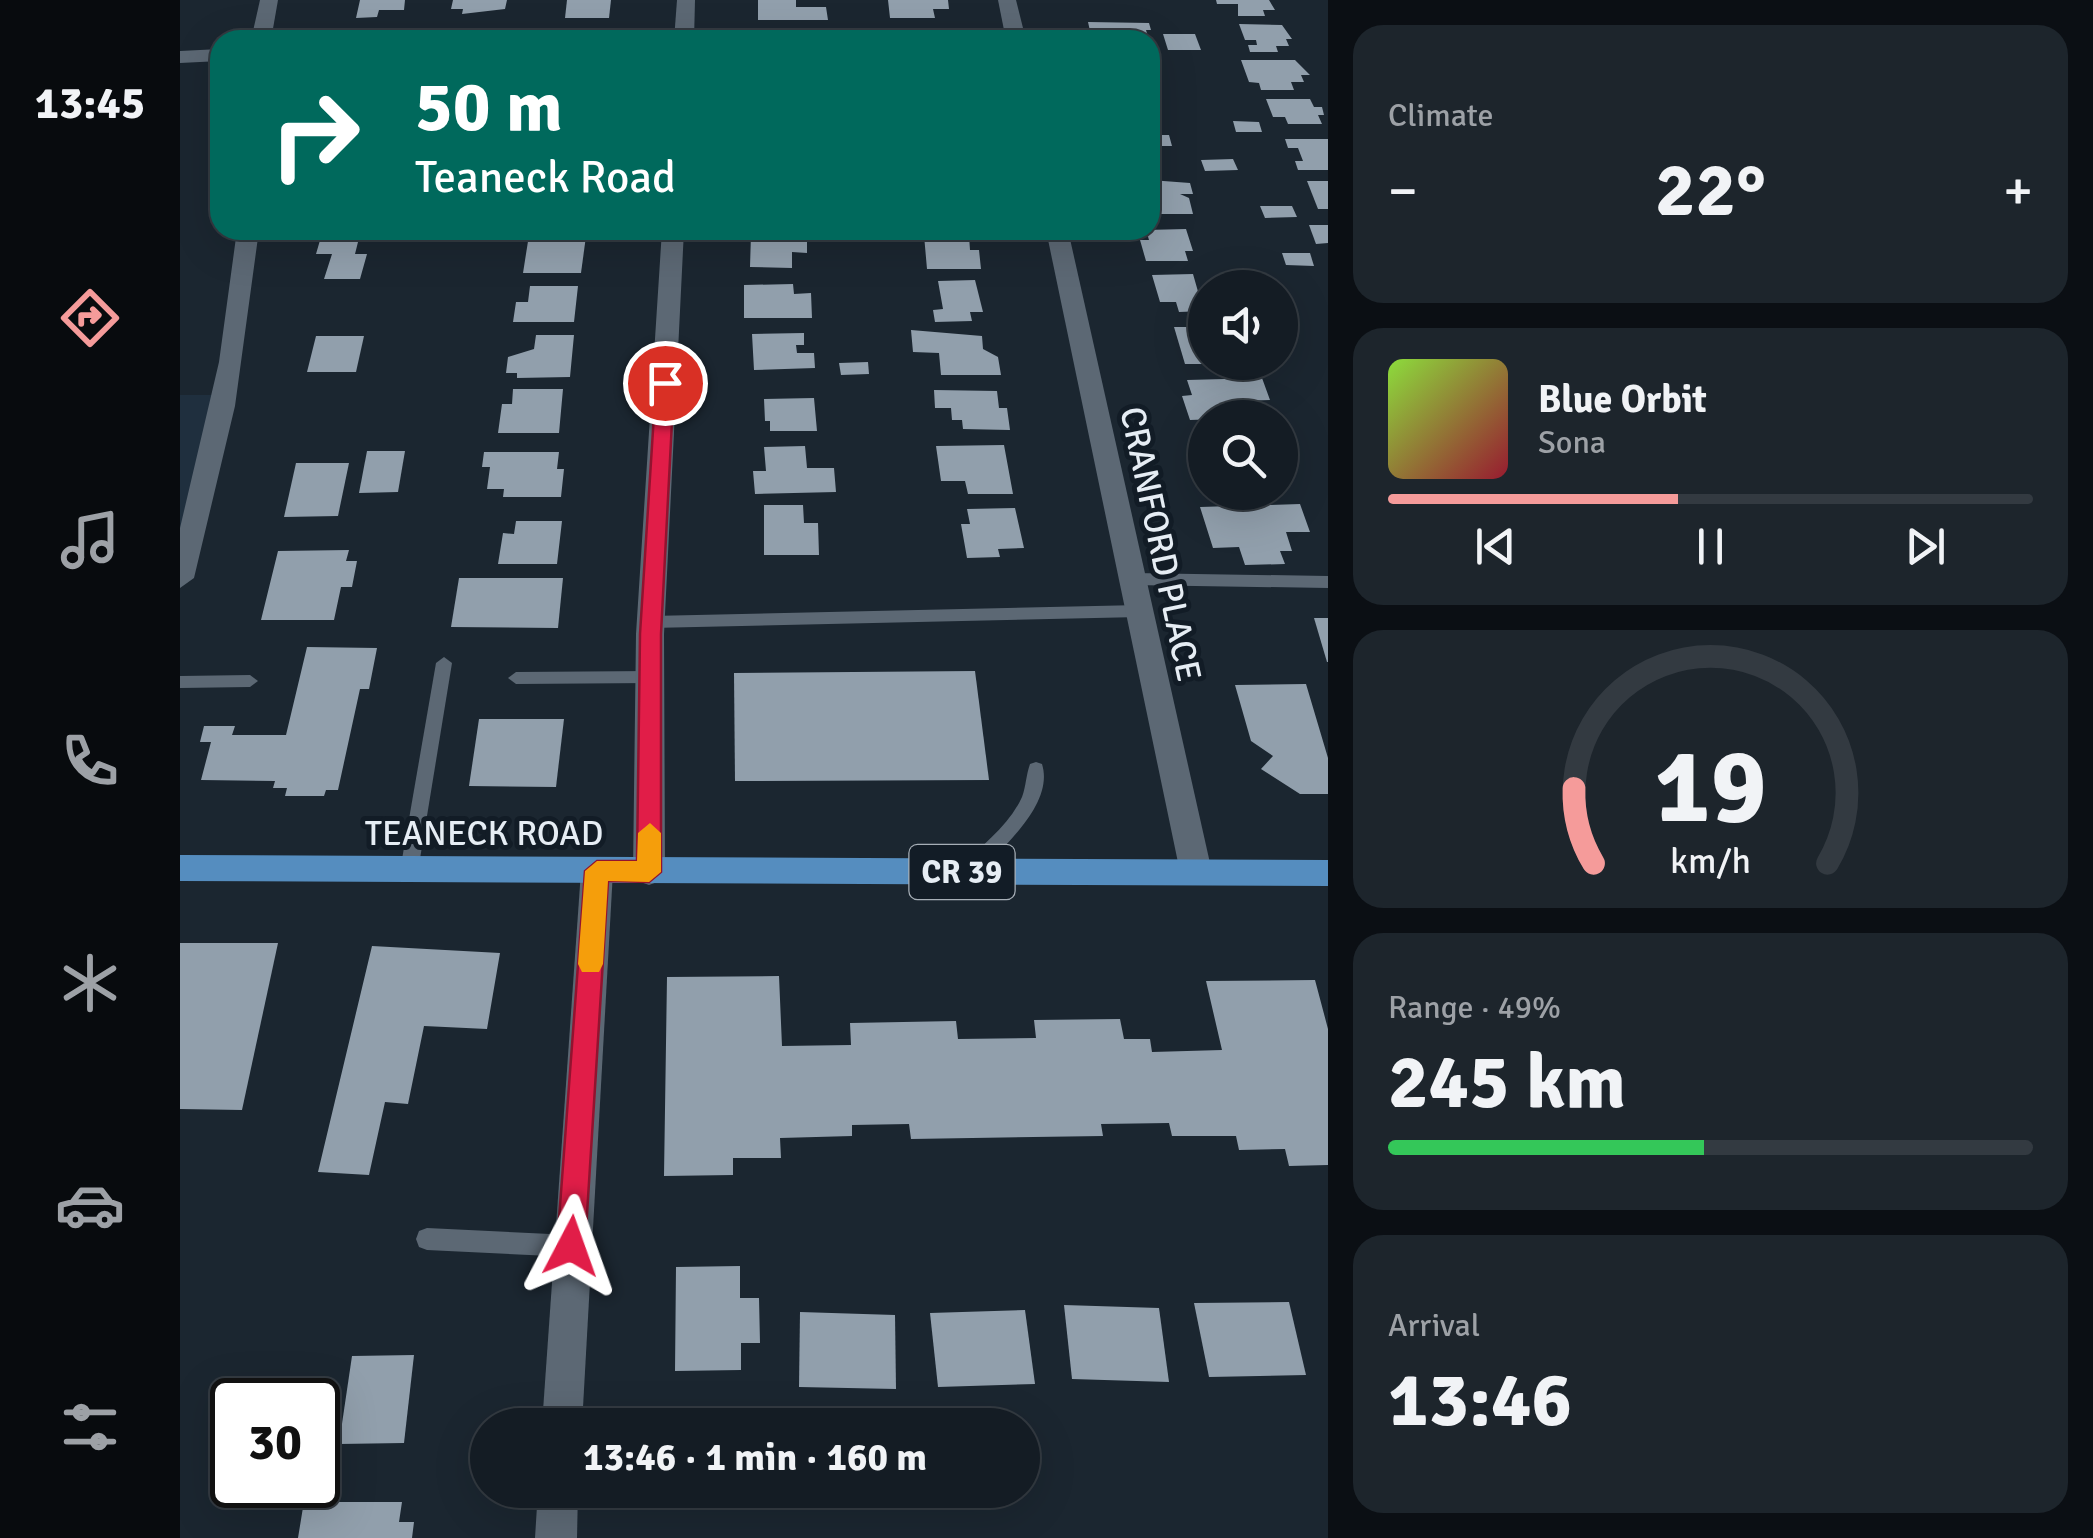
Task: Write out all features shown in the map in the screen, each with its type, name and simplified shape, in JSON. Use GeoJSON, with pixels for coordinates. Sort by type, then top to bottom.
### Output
{"type":"FeatureCollection","features":[{"type":"Feature","properties":{"kind":"main road","name":"TEANECK ROAD"},"geometry":{"type":"LineString","coordinates":[[180,868],[1196,872],[1327,877]]}},
{"type":"Feature","properties":{"kind":"street"},"geometry":{"type":"LineString","coordinates":[[263,30],[268,0]]}},
{"type":"Feature","properties":{"kind":"street"},"geometry":{"type":"LineString","coordinates":[[684,30],[686,0]]}},
{"type":"Feature","properties":{"kind":"street"},"geometry":{"type":"LineString","coordinates":[[1007,0],[1014,30]]}},
{"type":"Feature","properties":{"kind":"street"},"geometry":{"type":"LineString","coordinates":[[180,58],[210,56]]}},
{"type":"Feature","properties":{"kind":"street"},"geometry":{"type":"LineString","coordinates":[[180,578],[210,469],[244,281],[247,240]]}},
{"type":"Feature","properties":{"kind":"street"},"geometry":{"type":"LineString","coordinates":[[649,872],[651,622],[672,240]]}},
{"type":"Feature","properties":{"kind":"street","name":"CRANFORD PLACE"},"geometry":{"type":"LineString","coordinates":[[1059,240],[1196,872]]}},
{"type":"Feature","properties":{"kind":"street"},"geometry":{"type":"LineString","coordinates":[[563,1408],[597,871]]}},
{"type":"Feature","properties":{"kind":"street"},"geometry":{"type":"LineString","coordinates":[[556,1538],[557,1508]]}},
{"type":"Feature","properties":{"kind":"lane"},"geometry":{"type":"LineString","coordinates":[[1133,579],[1328,582]]}},
{"type":"Feature","properties":{"kind":"lane"},"geometry":{"type":"LineString","coordinates":[[651,622],[1140,611]]}},
{"type":"Feature","properties":{"kind":"lane"},"geometry":{"type":"LineString","coordinates":[[409,871],[444,663]]}},
{"type":"Feature","properties":{"kind":"lane"},"geometry":{"type":"LineString","coordinates":[[516,678],[652,676]]}},
{"type":"Feature","properties":{"kind":"lane"},"geometry":{"type":"LineString","coordinates":[[180,682],[250,681]]}},
{"type":"Feature","properties":{"kind":"lane"},"geometry":{"type":"LineString","coordinates":[[967,872],[1024,810],[1036,787],[1036,769]]}},
{"type":"Feature","properties":{"kind":"lane"},"geometry":{"type":"LineString","coordinates":[[427,1239],[571,1246]]}},
{"type":"Feature","properties":{"kind":"shaded area"},"geometry":{"type":"Polygon","coordinates":[[[180,395],[223,395],[180,578],[180,395]]]}},
{"type":"Feature","properties":{"kind":"building"},"geometry":{"type":"Polygon","coordinates":[[[360,0],[405,0],[404,10],[379,10],[377,17],[356,18],[360,0]]]}},
{"type":"Feature","properties":{"kind":"building"},"geometry":{"type":"Polygon","coordinates":[[[453,0],[507,0],[505,9],[462,14],[463,9],[451,9],[453,0]]]}},
{"type":"Feature","properties":{"kind":"building"},"geometry":{"type":"Polygon","coordinates":[[[567,0],[611,0],[609,18],[565,18],[567,0]]]}},
{"type":"Feature","properties":{"kind":"building"},"geometry":{"type":"Polygon","coordinates":[[[758,0],[796,0],[796,7],[826,7],[828,20],[758,20],[758,0]]]}},
{"type":"Feature","properties":{"kind":"building"},"geometry":{"type":"Polygon","coordinates":[[[888,0],[948,0],[949,9],[933,9],[935,18],[890,18],[888,0]]]}},
{"type":"Feature","properties":{"kind":"building"},"geometry":{"type":"Polygon","coordinates":[[[1216,0],[1269,0],[1275,10],[1263,10],[1265,16],[1238,16],[1238,4],[1217,4],[1216,0]]]}},
{"type":"Feature","properties":{"kind":"building"},"geometry":{"type":"Polygon","coordinates":[[[1088,22],[1149,23],[1151,30],[1146,30],[1090,30],[1088,22]]]}},
{"type":"Feature","properties":{"kind":"building"},"geometry":{"type":"Polygon","coordinates":[[[1239,24],[1282,25],[1292,39],[1286,39],[1289,46],[1276,46],[1278,52],[1250,52],[1248,45],[1257,45],[1256,40],[1245,40],[1239,24]]]}},
{"type":"Feature","properties":{"kind":"building"},"geometry":{"type":"Polygon","coordinates":[[[1163,34],[1195,34],[1201,50],[1168,50],[1163,34]]]}},
{"type":"Feature","properties":{"kind":"building"},"geometry":{"type":"Polygon","coordinates":[[[1241,60],[1295,60],[1310,75],[1301,75],[1304,82],[1291,82],[1294,90],[1261,90],[1259,83],[1249,82],[1241,60]]]}},
{"type":"Feature","properties":{"kind":"building"},"geometry":{"type":"Polygon","coordinates":[[[1266,99],[1310,99],[1314,107],[1322,107],[1324,115],[1318,115],[1322,124],[1288,124],[1285,117],[1273,117],[1266,99]]]}},
{"type":"Feature","properties":{"kind":"building"},"geometry":{"type":"Polygon","coordinates":[[[1233,121],[1259,122],[1262,132],[1236,132],[1233,121]]]}},
{"type":"Feature","properties":{"kind":"building"},"geometry":{"type":"Polygon","coordinates":[[[1160,135],[1169,135],[1172,146],[1160,146],[1160,135]]]}},
{"type":"Feature","properties":{"kind":"building"},"geometry":{"type":"Polygon","coordinates":[[[1285,139],[1328,139],[1328,170],[1298,170],[1295,161],[1303,161],[1298,148],[1288,148],[1285,139]]]}},
{"type":"Feature","properties":{"kind":"building"},"geometry":{"type":"Polygon","coordinates":[[[1233,159],[1238,170],[1205,171],[1201,160],[1233,159]]]}},
{"type":"Feature","properties":{"kind":"building"},"geometry":{"type":"Polygon","coordinates":[[[1160,181],[1190,183],[1193,194],[1180,194],[1189,198],[1193,214],[1160,214],[1160,181]]]}},
{"type":"Feature","properties":{"kind":"building"},"geometry":{"type":"Polygon","coordinates":[[[1307,181],[1328,181],[1328,209],[1318,209],[1307,181]]]}},
{"type":"Feature","properties":{"kind":"building"},"geometry":{"type":"Polygon","coordinates":[[[1260,206],[1292,206],[1297,217],[1265,218],[1260,206]]]}},
{"type":"Feature","properties":{"kind":"building"},"geometry":{"type":"Polygon","coordinates":[[[1309,225],[1328,225],[1328,243],[1316,244],[1309,225]]]}},
{"type":"Feature","properties":{"kind":"building"},"geometry":{"type":"Polygon","coordinates":[[[1186,229],[1193,251],[1185,251],[1188,261],[1146,261],[1140,240],[1160,240],[1160,230],[1186,229]]]}},
{"type":"Feature","properties":{"kind":"building"},"geometry":{"type":"Polygon","coordinates":[[[320,240],[358,240],[355,254],[367,254],[360,279],[324,279],[332,254],[316,254],[320,240]]]}},
{"type":"Feature","properties":{"kind":"building"},"geometry":{"type":"Polygon","coordinates":[[[528,240],[585,240],[581,273],[523,273],[528,240]]]}},
{"type":"Feature","properties":{"kind":"building"},"geometry":{"type":"Polygon","coordinates":[[[751,240],[807,240],[807,253],[792,252],[792,268],[750,267],[751,240]]]}},
{"type":"Feature","properties":{"kind":"building"},"geometry":{"type":"Polygon","coordinates":[[[924,240],[969,240],[970,250],[979,250],[981,269],[927,269],[924,240]]]}},
{"type":"Feature","properties":{"kind":"building"},"geometry":{"type":"Polygon","coordinates":[[[1282,253],[1310,253],[1314,266],[1286,265],[1282,253]]]}},
{"type":"Feature","properties":{"kind":"building"},"geometry":{"type":"Polygon","coordinates":[[[1188,274],[1188,312],[1179,312],[1176,302],[1160,302],[1152,275],[1188,274]]]}},
{"type":"Feature","properties":{"kind":"building"},"geometry":{"type":"Polygon","coordinates":[[[975,280],[983,312],[970,312],[972,321],[935,322],[933,310],[943,309],[938,281],[975,280]]]}},
{"type":"Feature","properties":{"kind":"building"},"geometry":{"type":"Polygon","coordinates":[[[793,284],[794,294],[811,293],[812,318],[744,318],[744,285],[793,284]]]}},
{"type":"Feature","properties":{"kind":"building"},"geometry":{"type":"Polygon","coordinates":[[[530,286],[578,286],[574,322],[513,322],[516,302],[528,302],[530,286]]]}},
{"type":"Feature","properties":{"kind":"building"},"geometry":{"type":"Polygon","coordinates":[[[1174,327],[1188,327],[1185,364],[1174,327]]]}},
{"type":"Feature","properties":{"kind":"building"},"geometry":{"type":"Polygon","coordinates":[[[911,330],[982,336],[983,349],[998,357],[1001,375],[941,375],[939,353],[913,352],[911,330]]]}},
{"type":"Feature","properties":{"kind":"building"},"geometry":{"type":"Polygon","coordinates":[[[804,333],[804,345],[796,345],[797,353],[814,353],[815,368],[754,370],[752,334],[804,333]]]}},
{"type":"Feature","properties":{"kind":"building"},"geometry":{"type":"Polygon","coordinates":[[[536,335],[574,335],[570,377],[517,378],[517,373],[506,373],[508,357],[534,349],[536,335]]]}},
{"type":"Feature","properties":{"kind":"building"},"geometry":{"type":"Polygon","coordinates":[[[316,336],[364,336],[356,372],[307,372],[316,336]]]}},
{"type":"Feature","properties":{"kind":"building"},"geometry":{"type":"Polygon","coordinates":[[[868,362],[869,374],[841,375],[839,363],[868,362]]]}},
{"type":"Feature","properties":{"kind":"building"},"geometry":{"type":"Polygon","coordinates":[[[1187,380],[1263,380],[1270,400],[1188,400],[1188,414],[1182,396],[1192,395],[1187,380]]]}},
{"type":"Feature","properties":{"kind":"building"},"geometry":{"type":"Polygon","coordinates":[[[513,389],[563,389],[559,433],[498,433],[502,404],[512,404],[513,389]]]}},
{"type":"Feature","properties":{"kind":"building"},"geometry":{"type":"Polygon","coordinates":[[[934,390],[997,391],[999,408],[1007,408],[1010,430],[963,429],[962,420],[952,420],[951,408],[935,408],[934,390]]]}},
{"type":"Feature","properties":{"kind":"building"},"geometry":{"type":"Polygon","coordinates":[[[814,398],[817,431],[770,431],[770,421],[765,421],[764,399],[814,398]]]}},
{"type":"Feature","properties":{"kind":"building"},"geometry":{"type":"Polygon","coordinates":[[[1004,445],[1013,494],[968,494],[965,481],[941,481],[936,446],[1004,445]]]}},
{"type":"Feature","properties":{"kind":"building"},"geometry":{"type":"Polygon","coordinates":[[[805,446],[807,468],[834,468],[836,492],[755,494],[753,471],[766,471],[764,447],[805,446]]]}},
{"type":"Feature","properties":{"kind":"building"},"geometry":{"type":"Polygon","coordinates":[[[367,451],[405,451],[398,492],[359,493],[367,451]]]}},
{"type":"Feature","properties":{"kind":"building"},"geometry":{"type":"Polygon","coordinates":[[[484,452],[559,452],[557,469],[564,469],[561,497],[503,497],[504,489],[487,489],[490,467],[482,467],[484,452]]]}},
{"type":"Feature","properties":{"kind":"building"},"geometry":{"type":"Polygon","coordinates":[[[296,463],[349,463],[338,516],[284,517],[296,463]]]}},
{"type":"Feature","properties":{"kind":"building"},"geometry":{"type":"Polygon","coordinates":[[[1298,504],[1310,532],[1286,532],[1292,551],[1280,551],[1285,564],[1245,565],[1239,547],[1213,548],[1201,510],[1298,510],[1298,504]]]}},
{"type":"Feature","properties":{"kind":"building"},"geometry":{"type":"Polygon","coordinates":[[[764,505],[803,505],[804,523],[818,523],[819,555],[764,555],[764,505]]]}},
{"type":"Feature","properties":{"kind":"building"},"geometry":{"type":"Polygon","coordinates":[[[1015,508],[1024,548],[998,549],[1000,557],[967,558],[961,524],[970,524],[967,509],[1015,508]]]}},
{"type":"Feature","properties":{"kind":"building"},"geometry":{"type":"Polygon","coordinates":[[[516,521],[562,521],[557,564],[498,564],[503,533],[514,534],[516,521]]]}},
{"type":"Feature","properties":{"kind":"building"},"geometry":{"type":"Polygon","coordinates":[[[349,550],[346,561],[357,561],[352,587],[341,587],[334,620],[261,620],[278,551],[349,550]]]}},
{"type":"Feature","properties":{"kind":"building"},"geometry":{"type":"Polygon","coordinates":[[[459,578],[563,578],[558,628],[451,627],[459,578]]]}},
{"type":"Feature","properties":{"kind":"building"},"geometry":{"type":"Polygon","coordinates":[[[1314,618],[1328,618],[1328,662],[1327,662],[1314,618]]]}},
{"type":"Feature","properties":{"kind":"building"},"geometry":{"type":"Polygon","coordinates":[[[307,647],[377,648],[369,689],[360,689],[338,790],[326,790],[324,796],[285,796],[287,788],[273,788],[275,781],[201,780],[211,742],[200,742],[204,726],[235,726],[232,735],[286,735],[307,647]]]}},
{"type":"Feature","properties":{"kind":"building"},"geometry":{"type":"Polygon","coordinates":[[[975,671],[989,780],[735,781],[734,673],[975,671]]]}},
{"type":"Feature","properties":{"kind":"building"},"geometry":{"type":"Polygon","coordinates":[[[1306,684],[1328,758],[1328,794],[1300,794],[1261,769],[1273,756],[1251,741],[1235,685],[1306,684]]]}},
{"type":"Feature","properties":{"kind":"building"},"geometry":{"type":"Polygon","coordinates":[[[479,719],[564,719],[556,787],[469,786],[479,719]]]}},
{"type":"Feature","properties":{"kind":"building"},"geometry":{"type":"Polygon","coordinates":[[[180,943],[278,943],[242,1110],[180,1109],[180,943]]]}},
{"type":"Feature","properties":{"kind":"building"},"geometry":{"type":"Polygon","coordinates":[[[372,946],[500,953],[487,1029],[424,1026],[408,1104],[385,1102],[369,1175],[318,1172],[372,946]]]}},
{"type":"Feature","properties":{"kind":"building"},"geometry":{"type":"Polygon","coordinates":[[[779,976],[782,1046],[851,1045],[850,1023],[956,1021],[958,1039],[1036,1038],[1034,1020],[1120,1019],[1124,1039],[1150,1039],[1152,1052],[1222,1050],[1206,981],[1315,980],[1328,1029],[1328,1165],[1289,1166],[1285,1149],[1239,1150],[1236,1136],[1172,1136],[1169,1123],[1101,1124],[1103,1136],[911,1139],[909,1124],[852,1125],[852,1136],[780,1138],[781,1158],[733,1158],[733,1175],[664,1176],[667,977],[779,976]]]}},
{"type":"Feature","properties":{"kind":"building"},"geometry":{"type":"Polygon","coordinates":[[[740,1266],[740,1298],[759,1298],[760,1343],[741,1343],[741,1370],[675,1371],[676,1267],[740,1266]]]}},
{"type":"Feature","properties":{"kind":"building"},"geometry":{"type":"Polygon","coordinates":[[[1289,1302],[1306,1375],[1209,1377],[1194,1303],[1289,1302]]]}},
{"type":"Feature","properties":{"kind":"building"},"geometry":{"type":"Polygon","coordinates":[[[1064,1305],[1159,1308],[1169,1382],[1072,1379],[1064,1305]]]}},
{"type":"Feature","properties":{"kind":"building"},"geometry":{"type":"Polygon","coordinates":[[[1025,1310],[1035,1384],[938,1387],[930,1313],[1025,1310]]]}},
{"type":"Feature","properties":{"kind":"building"},"geometry":{"type":"Polygon","coordinates":[[[800,1312],[895,1315],[896,1389],[799,1387],[800,1312]]]}},
{"type":"Feature","properties":{"kind":"building"},"geometry":{"type":"Polygon","coordinates":[[[414,1355],[404,1443],[340,1444],[352,1356],[414,1355]]]}},
{"type":"Feature","properties":{"kind":"building"},"geometry":{"type":"Polygon","coordinates":[[[340,1502],[402,1502],[399,1522],[414,1522],[412,1538],[298,1538],[303,1508],[340,1508],[340,1502]]]}},
{"type":"Feature","properties":{"kind":"slow traffic"},"geometry":{"type":"LineString","coordinates":[[590,964],[597,871],[649,872],[650,833]]}},
{"type":"Feature","properties":{"kind":"route"},"geometry":{"type":"LineString","coordinates":[[571,1246],[597,871],[649,872],[650,634],[665,383]]}}]}
